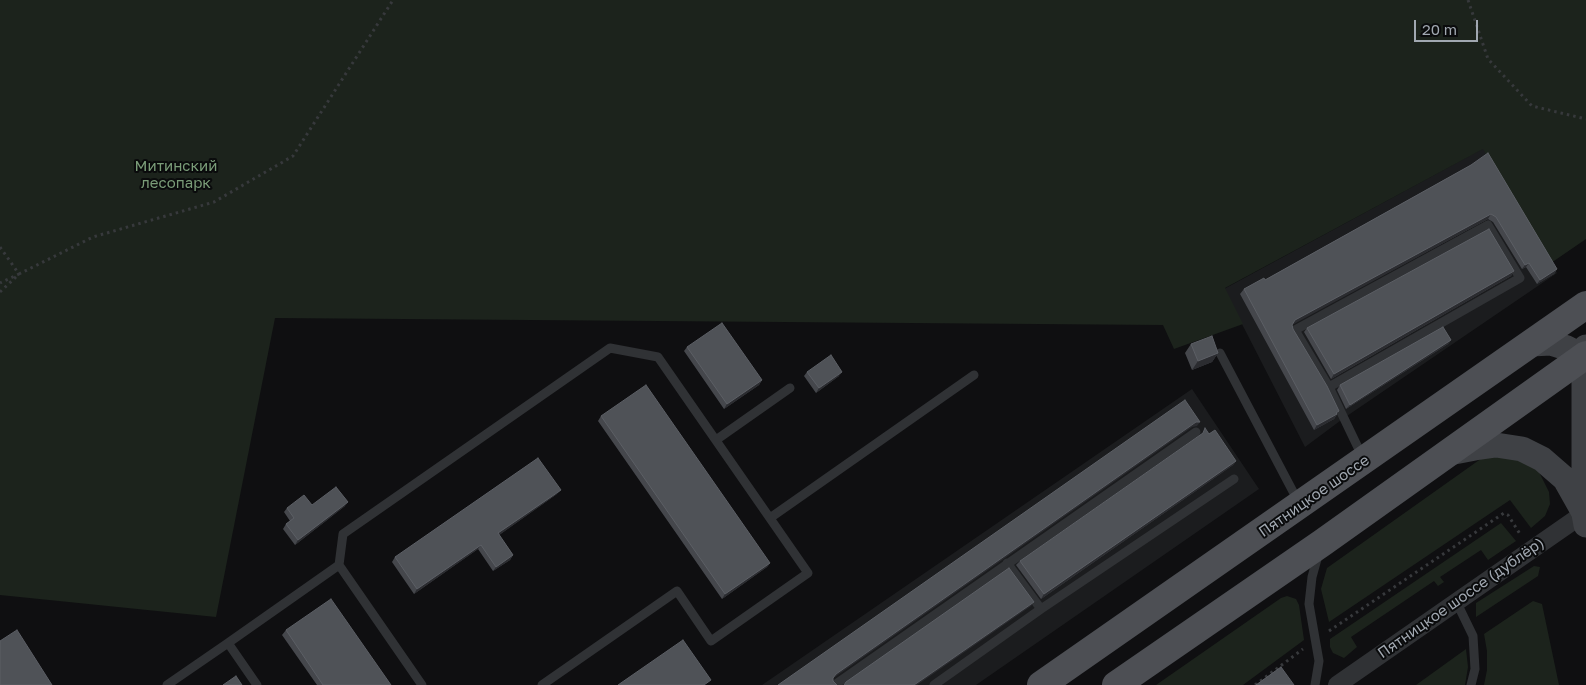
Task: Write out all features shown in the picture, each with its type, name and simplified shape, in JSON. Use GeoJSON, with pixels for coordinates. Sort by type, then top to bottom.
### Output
{"type":"FeatureCollection","features":[{"type":"Feature","properties":{"kind":"main road","name":"Пятницкое шоссе"},"geometry":{"type":"LineString","coordinates":[[1041,685],[1586,305]]}},
{"type":"Feature","properties":{"kind":"main road"},"geometry":{"type":"LineString","coordinates":[[1531,344],[1551,343],[1586,354]]}},
{"type":"Feature","properties":{"kind":"main road"},"geometry":{"type":"LineString","coordinates":[[1116,685],[1322,542],[1586,354]]}},
{"type":"Feature","properties":{"kind":"main road"},"geometry":{"type":"LineString","coordinates":[[1585,517],[1586,354]]}},
{"type":"Feature","properties":{"kind":"main road"},"geometry":{"type":"LineString","coordinates":[[1448,453],[1496,446],[1522,449],[1542,459],[1565,479],[1585,517]]}},
{"type":"Feature","properties":{"kind":"street","name":"Пятницкое шоссе (дублёр)"},"geometry":{"type":"LineString","coordinates":[[1337,685],[1530,550],[1585,517]]}},
{"type":"Feature","properties":{"kind":"lane"},"geometry":{"type":"LineString","coordinates":[[1329,387],[1520,278],[1488,225],[1295,330],[1329,387],[1364,460]]}},
{"type":"Feature","properties":{"kind":"lane"},"geometry":{"type":"LineString","coordinates":[[422,685],[339,565],[343,534],[610,348],[658,357],[808,573],[711,641],[677,592],[542,685]]}},
{"type":"Feature","properties":{"kind":"lane"},"geometry":{"type":"LineString","coordinates":[[1220,353],[1300,505]]}},
{"type":"Feature","properties":{"kind":"lane"},"geometry":{"type":"LineString","coordinates":[[770,518],[974,375]]}},
{"type":"Feature","properties":{"kind":"lane"},"geometry":{"type":"LineString","coordinates":[[716,440],[790,388]]}},
{"type":"Feature","properties":{"kind":"lane"},"geometry":{"type":"LineString","coordinates":[[835,684],[1196,432]]}},
{"type":"Feature","properties":{"kind":"lane"},"geometry":{"type":"LineString","coordinates":[[934,685],[1041,609],[1234,479]]}},
{"type":"Feature","properties":{"kind":"lane"},"geometry":{"type":"LineString","coordinates":[[1315,685],[1318,661],[1309,604],[1312,577],[1322,542]]}},
{"type":"Feature","properties":{"kind":"lane"},"geometry":{"type":"LineString","coordinates":[[1007,563],[1041,609]]}},
{"type":"Feature","properties":{"kind":"lane"},"geometry":{"type":"LineString","coordinates":[[167,685],[339,565]]}},
{"type":"Feature","properties":{"kind":"lane"},"geometry":{"type":"LineString","coordinates":[[1456,601],[1473,636],[1475,669],[1471,685]]}},
{"type":"Feature","properties":{"kind":"lane"},"geometry":{"type":"LineString","coordinates":[[228,643],[257,685]]}},
{"type":"Feature","properties":{"kind":"path"},"geometry":{"type":"LineString","coordinates":[[0,283],[93,237],[214,202],[293,156],[392,0]]}},
{"type":"Feature","properties":{"kind":"path"},"geometry":{"type":"LineString","coordinates":[[1468,0],[1488,59],[1532,106],[1586,118]]}},
{"type":"Feature","properties":{"kind":"path"},"geometry":{"type":"LineString","coordinates":[[0,247],[19,274]]}},
{"type":"Feature","properties":{"kind":"path"},"geometry":{"type":"LineString","coordinates":[[0,292],[19,274]]}},
{"type":"Feature","properties":{"kind":"path"},"geometry":{"type":"LineString","coordinates":[[1255,685],[1316,640],[1504,513],[1508,515],[1530,550]]}},
{"type":"Feature","properties":{"kind":"shaded area"},"geometry":{"type":"Polygon","coordinates":[[[1484,148],[1504,186],[1557,273],[1344,418],[1305,447],[1224,289],[1484,148]]]}},
{"type":"Feature","properties":{"kind":"shaded area"},"geometry":{"type":"Polygon","coordinates":[[[1192,389],[1259,489],[976,685],[762,685],[1192,389]]]}},
{"type":"Feature","properties":{"kind":"green space","name":"Митинский лесопарк"},"geometry":{"type":"Polygon","coordinates":[[[0,0],[1586,0],[1586,239],[1551,263],[1483,149],[1225,288],[1243,324],[1174,349],[1163,325],[275,318],[216,617],[0,595],[0,0]]]}},
{"type":"Feature","properties":{"kind":"green space"},"geometry":{"type":"Polygon","coordinates":[[[1507,454],[1538,470],[1549,492],[1550,504],[1545,516],[1531,528],[1510,500],[1329,622],[1321,589],[1327,568],[1482,458],[1507,454]]]}},
{"type":"Feature","properties":{"kind":"green space"},"geometry":{"type":"Polygon","coordinates":[[[1501,523],[1516,541],[1488,560],[1481,550],[1440,577],[1444,582],[1438,586],[1434,581],[1351,637],[1357,647],[1344,658],[1333,653],[1330,647],[1330,639],[1501,523]]]}},
{"type":"Feature","properties":{"kind":"green space"},"geometry":{"type":"Polygon","coordinates":[[[1534,566],[1540,567],[1538,576],[1476,617],[1476,603],[1534,566]]]}},
{"type":"Feature","properties":{"kind":"green space"},"geometry":{"type":"Polygon","coordinates":[[[1287,596],[1296,599],[1299,605],[1304,640],[1243,685],[1156,685],[1281,598],[1287,596]]]}},
{"type":"Feature","properties":{"kind":"green space"},"geometry":{"type":"Polygon","coordinates":[[[1533,601],[1542,604],[1559,685],[1484,685],[1487,670],[1487,651],[1484,634],[1533,601]]]}},
{"type":"Feature","properties":{"kind":"green space"},"geometry":{"type":"Polygon","coordinates":[[[1466,649],[1468,667],[1465,685],[1416,685],[1466,649]]]}},
{"type":"Feature","properties":{"kind":"building"},"geometry":{"type":"Polygon","coordinates":[[[1488,153],[1557,269],[1540,280],[1529,263],[1525,265],[1496,217],[1491,214],[1295,320],[1292,325],[1293,329],[1327,386],[1339,411],[1317,425],[1244,289],[1264,278],[1265,280],[1471,165],[1488,153]]]}},
{"type":"Feature","properties":{"kind":"building"},"geometry":{"type":"Polygon","coordinates":[[[1489,229],[1514,271],[1334,374],[1307,328],[1489,229]]]}},
{"type":"Feature","properties":{"kind":"building"},"geometry":{"type":"Polygon","coordinates":[[[722,323],[762,380],[727,404],[687,347],[722,323]]]}},
{"type":"Feature","properties":{"kind":"building"},"geometry":{"type":"Polygon","coordinates":[[[1443,327],[1451,340],[1350,405],[1340,385],[1443,327]]]}},
{"type":"Feature","properties":{"kind":"building"},"geometry":{"type":"Polygon","coordinates":[[[1212,336],[1218,353],[1198,361],[1191,344],[1212,336]]]}},
{"type":"Feature","properties":{"kind":"building"},"geometry":{"type":"Polygon","coordinates":[[[831,355],[842,372],[819,388],[807,372],[831,355]]]}},
{"type":"Feature","properties":{"kind":"building"},"geometry":{"type":"Polygon","coordinates":[[[646,385],[770,563],[725,594],[601,416],[646,385]]]}},
{"type":"Feature","properties":{"kind":"building"},"geometry":{"type":"Polygon","coordinates":[[[1185,400],[1200,422],[1196,422],[836,674],[833,681],[837,685],[778,685],[1185,400]]]}},
{"type":"Feature","properties":{"kind":"building"},"geometry":{"type":"Polygon","coordinates":[[[1205,428],[1209,434],[1215,430],[1236,461],[1044,594],[1020,561],[1203,433],[1205,428]]]}},
{"type":"Feature","properties":{"kind":"building"},"geometry":{"type":"Polygon","coordinates":[[[538,458],[561,490],[498,533],[513,555],[496,567],[481,545],[417,589],[395,557],[538,458]]]}},
{"type":"Feature","properties":{"kind":"building"},"geometry":{"type":"Polygon","coordinates":[[[336,487],[348,502],[298,540],[286,524],[294,518],[287,508],[304,495],[312,505],[336,487]]]}},
{"type":"Feature","properties":{"kind":"building"},"geometry":{"type":"Polygon","coordinates":[[[1009,568],[1034,602],[914,685],[844,685],[846,682],[1009,568]]]}},
{"type":"Feature","properties":{"kind":"building"},"geometry":{"type":"Polygon","coordinates":[[[331,599],[391,685],[323,685],[286,630],[331,599]]]}},
{"type":"Feature","properties":{"kind":"building"},"geometry":{"type":"Polygon","coordinates":[[[17,630],[52,685],[0,685],[0,641],[17,630]]]}},
{"type":"Feature","properties":{"kind":"building"},"geometry":{"type":"Polygon","coordinates":[[[683,640],[711,680],[704,685],[618,685],[683,640]]]}},
{"type":"Feature","properties":{"kind":"building"},"geometry":{"type":"Polygon","coordinates":[[[1281,667],[1294,685],[1256,685],[1281,667]]]}},
{"type":"Feature","properties":{"kind":"building"},"geometry":{"type":"Polygon","coordinates":[[[236,676],[242,685],[223,685],[236,676]]]}}]}
